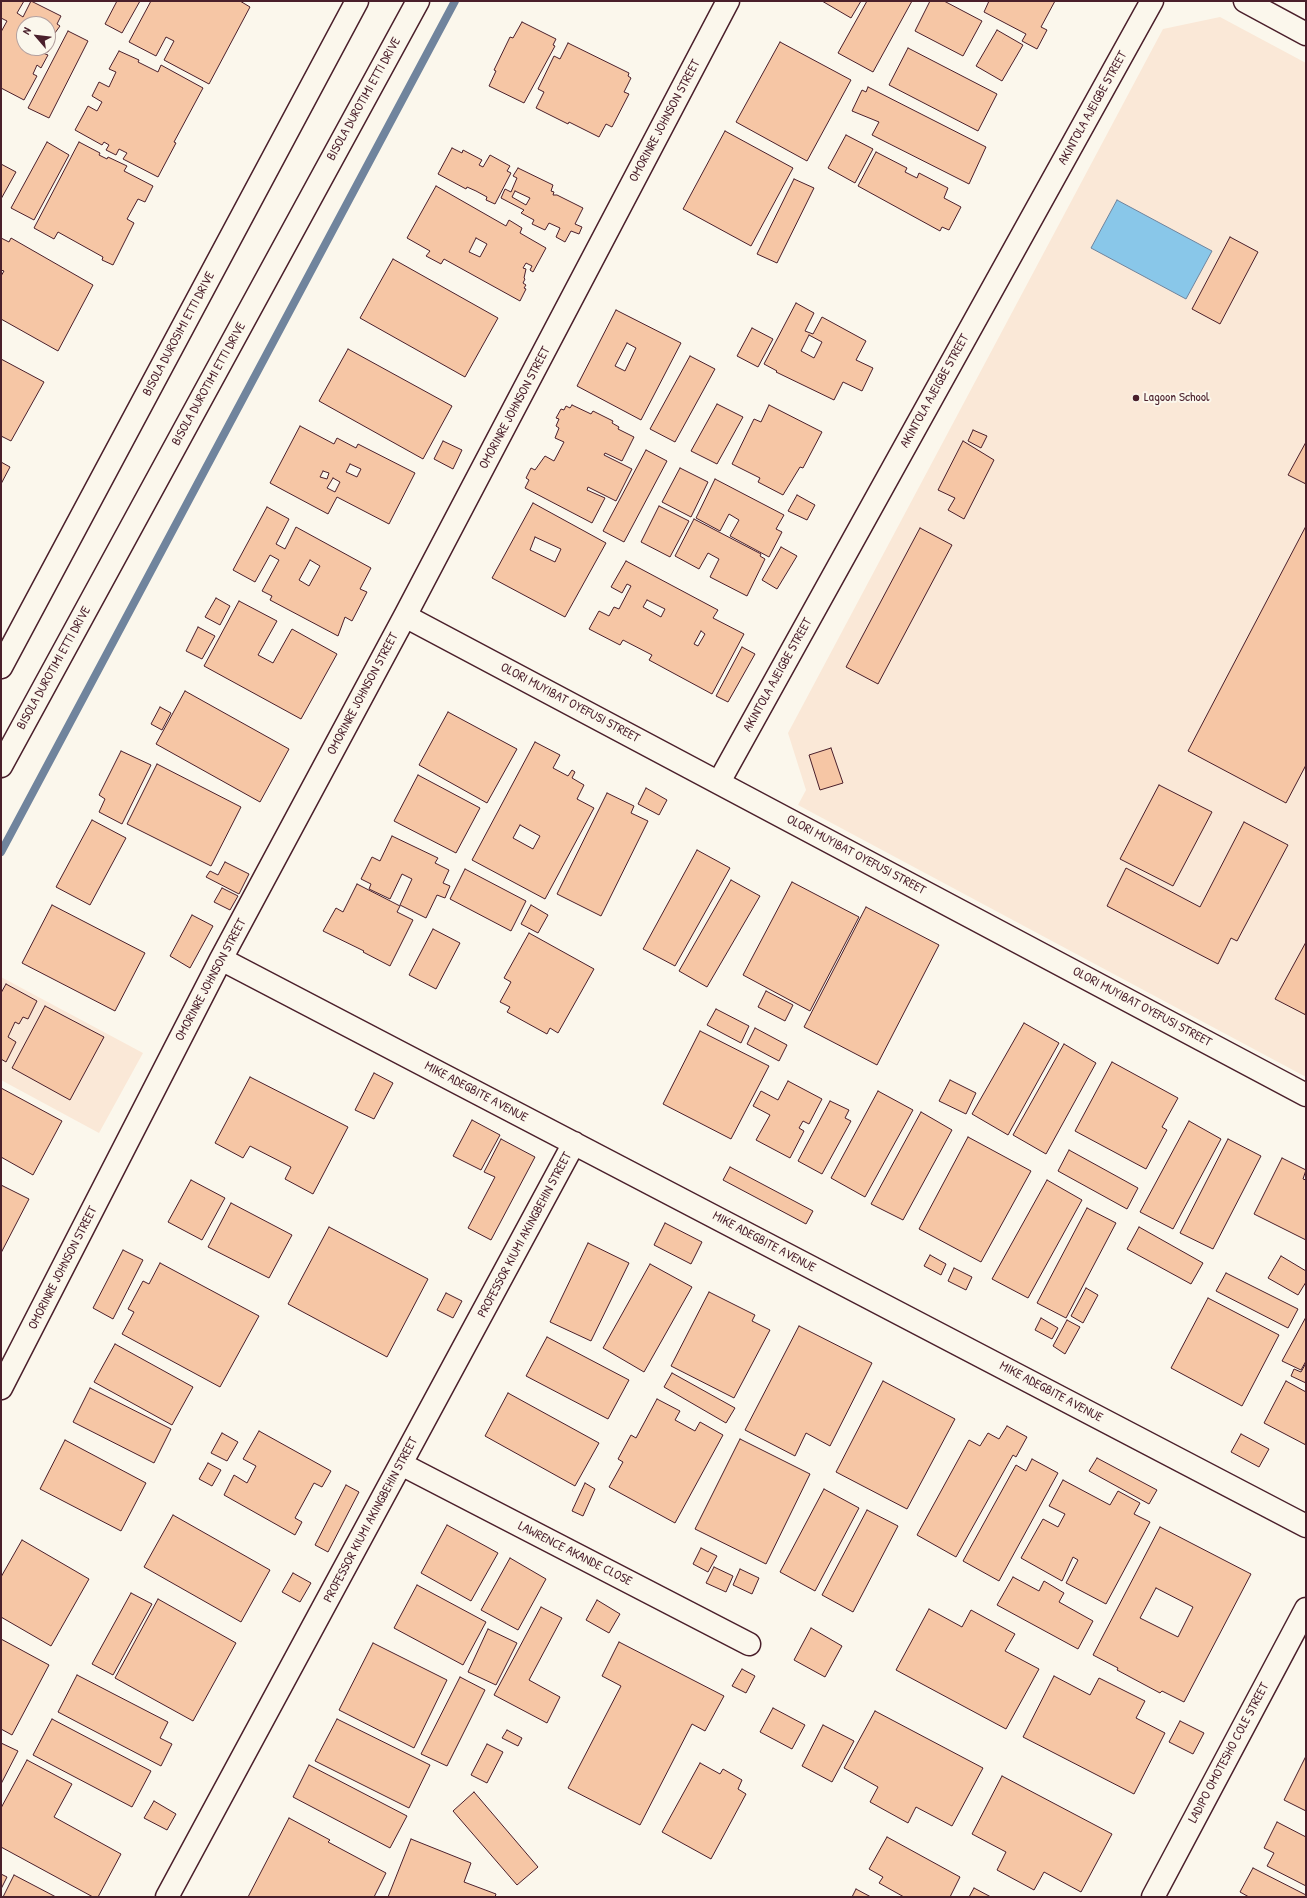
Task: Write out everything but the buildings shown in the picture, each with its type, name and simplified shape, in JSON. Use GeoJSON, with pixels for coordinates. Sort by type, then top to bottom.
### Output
{"type":"FeatureCollection","features":[{"type":"Feature","properties":{"kind":"street","name":"BISOLA DUROSIMI ETTI DRIVE"},"geometry":{"type":"LineString","coordinates":[[1,667],[357,1]]}},
{"type":"Feature","properties":{"kind":"street","name":"BISOLA DUROTIMI ETTI DRIVE"},"geometry":{"type":"LineString","coordinates":[[1,766],[418,1]]}},
{"type":"Feature","properties":{"kind":"street","name":"OMORINRE JOHNSON STREET"},"geometry":{"type":"LineString","coordinates":[[1,1388],[221,959],[405,616],[728,1]]}},
{"type":"Feature","properties":{"kind":"street","name":"AKINTOLA AJEIGBE STREET"},"geometry":{"type":"LineString","coordinates":[[719,782],[1152,1]]}},
{"type":"Feature","properties":{"kind":"street"},"geometry":{"type":"LineString","coordinates":[[1245,1],[1306,34]]}},
{"type":"Feature","properties":{"kind":"street","name":"OLORI MUYIBAT OYEFUSI STREET"},"geometry":{"type":"LineString","coordinates":[[405,616],[1306,1095]]}},
{"type":"Feature","properties":{"kind":"street","name":"MIKE ADEGBITE AVENUE"},"geometry":{"type":"LineString","coordinates":[[221,959],[1306,1526]]}},
{"type":"Feature","properties":{"kind":"street","name":"PROFESSOR KIUMI AKINGBEHIN STREET"},"geometry":{"type":"LineString","coordinates":[[167,1897],[574,1143]]}},
{"type":"Feature","properties":{"kind":"street","name":"LAWRENCE AKANDE CLOSE"},"geometry":{"type":"LineString","coordinates":[[401,1464],[749,1644]]}},
{"type":"Feature","properties":{"kind":"street","name":"LADIPO OMOTESHO COLE STREET"},"geometry":{"type":"LineString","coordinates":[[1153,1897],[1306,1609]]}},
{"type":"Feature","properties":{"kind":"shaded area","name":"Lagoon School"},"geometry":{"type":"Polygon","coordinates":[[[1220,17],[1306,63],[1306,1077],[798,805],[806,790],[788,733],[1163,29],[1220,17]]]}},
{"type":"Feature","properties":{"kind":"shaded area"},"geometry":{"type":"Polygon","coordinates":[[[1,977],[143,1053],[99,1133],[1,1080],[1,977]]]}},
{"type":"Feature","properties":{"kind":"water"},"geometry":{"type":"Polygon","coordinates":[[[1117,200],[1212,251],[1186,299],[1091,248],[1117,200]]]}},
{"type":"Feature","properties":{"kind":"waterway"},"geometry":{"type":"LineString","coordinates":[[1,852],[455,1]]}},
{"type":"Feature","properties":{"kind":"place","name":"Lagoon School"},"geometry":{"type":"Point","coordinates":[1136,398]}}]}
